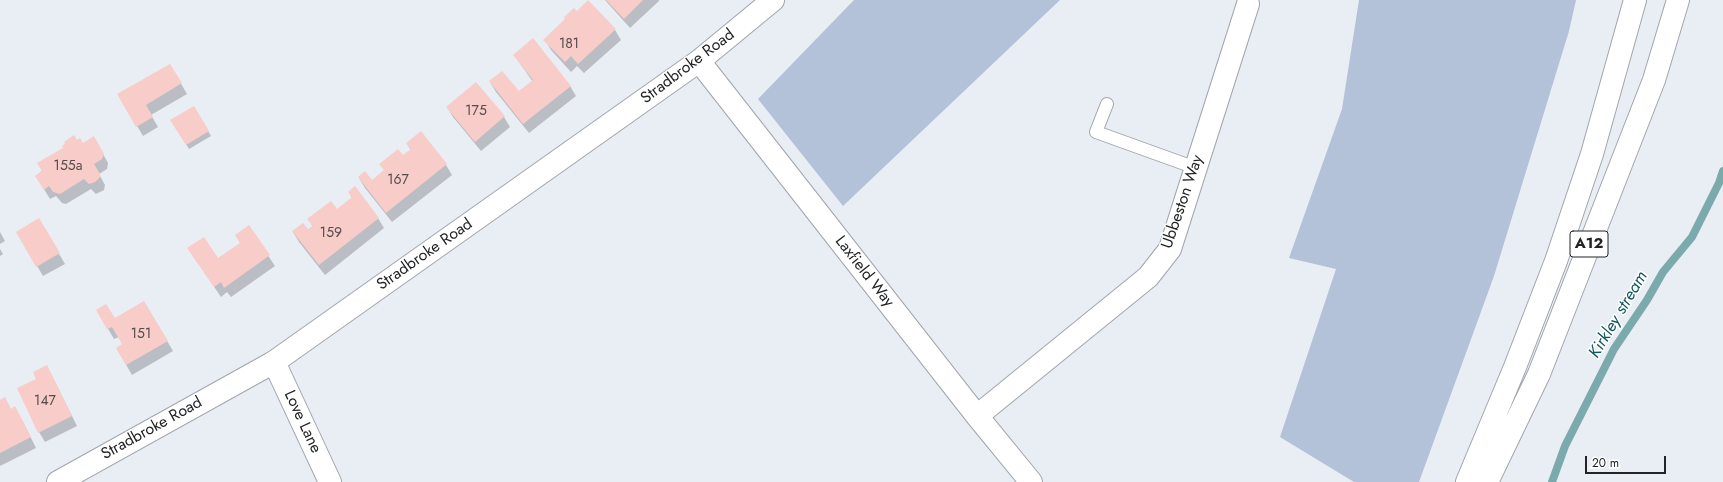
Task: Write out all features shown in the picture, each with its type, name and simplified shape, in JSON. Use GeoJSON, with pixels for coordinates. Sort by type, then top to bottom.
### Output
{"type":"FeatureCollection","features":[{"type":"Feature","properties":{"kind":"main road","name":"Stradbroke Road"},"geometry":{"type":"LineString","coordinates":[[58,482],[274,362],[699,61],[773,0]]}},
{"type":"Feature","properties":{"kind":"main road","name":"A12"},"geometry":{"type":"LineString","coordinates":[[1467,482],[1515,367],[1556,260],[1592,154],[1635,0]]}},
{"type":"Feature","properties":{"kind":"main road","name":"A12"},"geometry":{"type":"LineString","coordinates":[[1487,482],[1542,367],[1654,80],[1678,0]]}},
{"type":"Feature","properties":{"kind":"main road","name":"Ubbeston Way"},"geometry":{"type":"LineString","coordinates":[[977,416],[1148,277],[1170,248],[1249,2]]}},
{"type":"Feature","properties":{"kind":"main road","name":"Laxfield Way"},"geometry":{"type":"LineString","coordinates":[[699,61],[977,416],[1031,482]]}},
{"type":"Feature","properties":{"kind":"main road","name":"Love Lane"},"geometry":{"type":"LineString","coordinates":[[274,362],[330,482]]}},
{"type":"Feature","properties":{"kind":"lane"},"geometry":{"type":"LineString","coordinates":[[1107,104],[1096,132],[1196,168]]}},
{"type":"Feature","properties":{"kind":"shaded area"},"geometry":{"type":"Polygon","coordinates":[[[854,0],[1060,0],[843,206],[758,99],[854,0]]]}},
{"type":"Feature","properties":{"kind":"shaded area"},"geometry":{"type":"Polygon","coordinates":[[[1359,0],[1576,0],[1569,31],[1494,276],[1419,482],[1354,482],[1280,437],[1336,269],[1289,258],[1342,109],[1359,0]]]}},
{"type":"Feature","properties":{"kind":"building"},"geometry":{"type":"Polygon","coordinates":[[[588,0],[616,29],[578,64],[571,56],[565,62],[543,40],[574,8],[577,11],[588,0]]]}},
{"type":"Feature","properties":{"kind":"building"},"geometry":{"type":"Polygon","coordinates":[[[606,0],[643,0],[624,19],[606,0]]]}},
{"type":"Feature","properties":{"kind":"building"},"geometry":{"type":"Polygon","coordinates":[[[533,38],[571,86],[523,124],[489,81],[502,71],[519,91],[533,80],[513,55],[533,38]]]}},
{"type":"Feature","properties":{"kind":"building"},"geometry":{"type":"Polygon","coordinates":[[[170,64],[182,83],[146,105],[153,117],[136,127],[117,94],[170,64]]]}},
{"type":"Feature","properties":{"kind":"building"},"geometry":{"type":"Polygon","coordinates":[[[476,82],[505,116],[475,142],[446,107],[476,82]]]}},
{"type":"Feature","properties":{"kind":"building"},"geometry":{"type":"Polygon","coordinates":[[[194,106],[209,131],[186,145],[170,120],[194,106]]]}},
{"type":"Feature","properties":{"kind":"building"},"geometry":{"type":"Polygon","coordinates":[[[421,131],[447,164],[386,213],[358,177],[365,171],[372,180],[384,170],[379,164],[398,149],[403,155],[411,149],[406,143],[421,131]]]}},
{"type":"Feature","properties":{"kind":"building"},"geometry":{"type":"Polygon","coordinates":[[[74,135],[77,140],[80,138],[83,143],[94,136],[104,154],[102,159],[94,164],[100,174],[100,177],[95,182],[89,184],[84,179],[60,194],[53,192],[49,186],[44,190],[35,176],[42,171],[37,163],[63,148],[62,146],[65,144],[64,142],[74,135]]]}},
{"type":"Feature","properties":{"kind":"building"},"geometry":{"type":"Polygon","coordinates":[[[355,186],[379,218],[319,265],[292,231],[303,223],[308,229],[313,226],[307,219],[331,201],[337,209],[352,197],[348,192],[355,186]]]}},
{"type":"Feature","properties":{"kind":"building"},"geometry":{"type":"Polygon","coordinates":[[[39,218],[60,253],[36,267],[16,232],[39,218]]]}},
{"type":"Feature","properties":{"kind":"building"},"geometry":{"type":"Polygon","coordinates":[[[249,225],[270,255],[224,288],[221,282],[214,287],[187,248],[204,237],[218,258],[240,243],[235,235],[249,225]]]}},
{"type":"Feature","properties":{"kind":"building"},"geometry":{"type":"Polygon","coordinates":[[[144,301],[168,341],[126,365],[116,348],[122,344],[112,327],[107,329],[96,310],[106,304],[115,318],[144,301]]]}},
{"type":"Feature","properties":{"kind":"building"},"geometry":{"type":"Polygon","coordinates":[[[47,365],[72,416],[38,433],[17,388],[36,379],[33,372],[47,365]]]}},
{"type":"Feature","properties":{"kind":"building"},"geometry":{"type":"Polygon","coordinates":[[[5,397],[11,409],[15,406],[31,437],[0,453],[0,400],[5,397]]]}},
{"type":"Feature","properties":{"kind":"waterway","name":"Kirkley stream"},"geometry":{"type":"LineString","coordinates":[[1552,482],[1565,446],[1614,349],[1647,300],[1663,272],[1692,237],[1719,183],[1723,171]]}}]}
